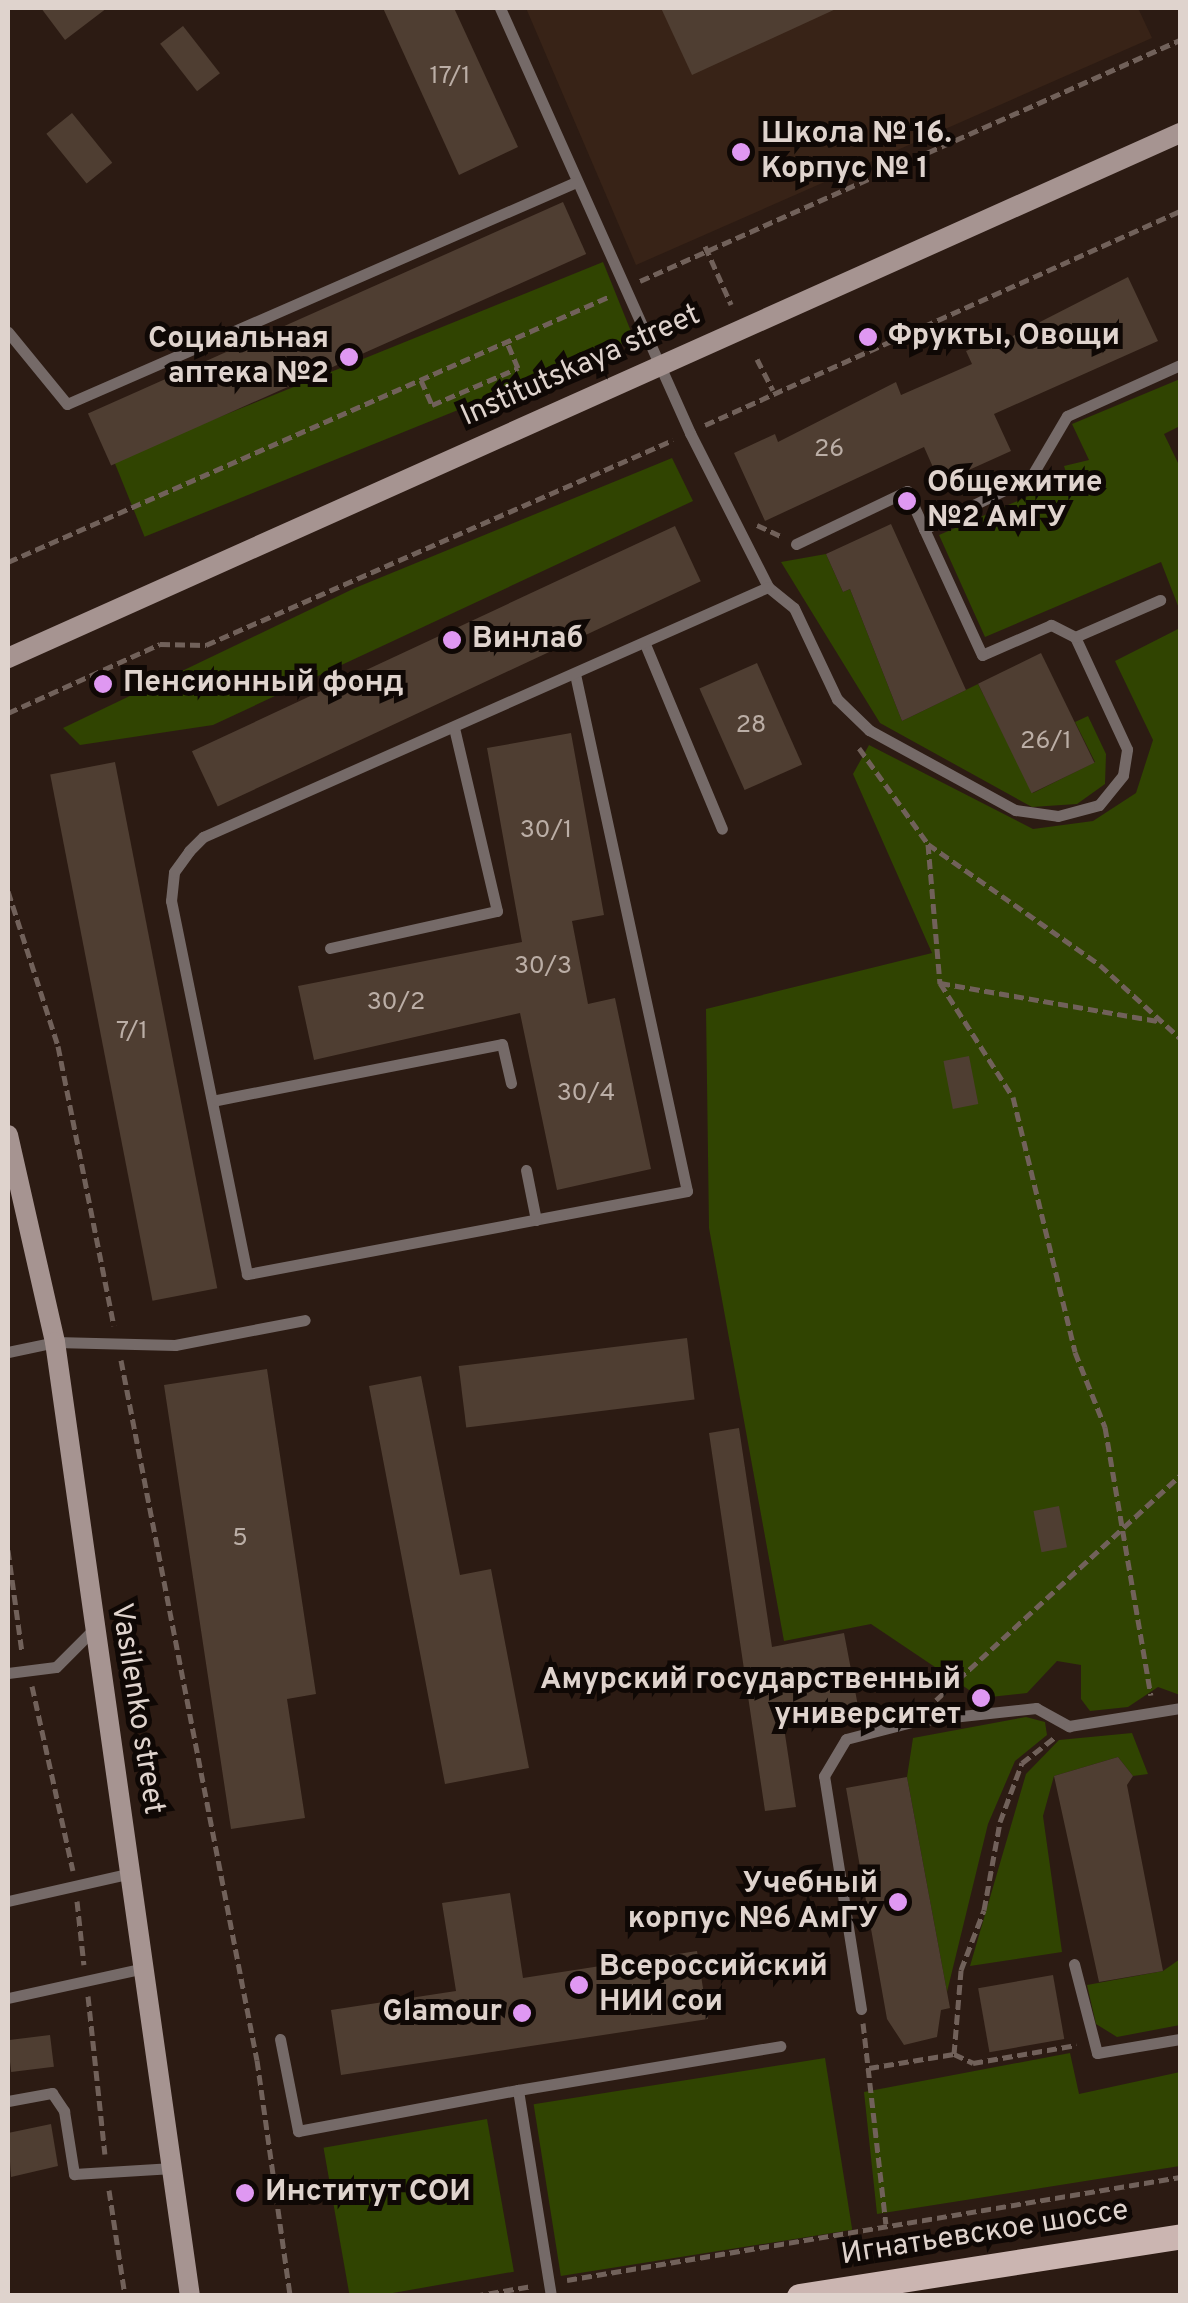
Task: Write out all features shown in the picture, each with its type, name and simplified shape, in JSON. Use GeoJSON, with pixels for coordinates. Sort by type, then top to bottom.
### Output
{"type":"FeatureCollection","features":[{"type":"Feature","properties":{"kind":"main road","name":"Institutskaya street"},"geometry":{"type":"LineString","coordinates":[[8,658],[1180,133]]}},
{"type":"Feature","properties":{"kind":"main road","name":"Vasilenko street"},"geometry":{"type":"LineString","coordinates":[[8,1135],[56,1342],[93,1630],[132,1873],[190,2296]]}},
{"type":"Feature","properties":{"kind":"main road","name":"Игнатьевское шоссе"},"geometry":{"type":"LineString","coordinates":[[799,2296],[1180,2236]]}},
{"type":"Feature","properties":{"kind":"lane"},"geometry":{"type":"LineString","coordinates":[[500,8],[690,433],[768,587],[794,608],[848,714],[1015,810],[1058,816],[1099,806],[1124,774],[1126,748],[1075,637],[1052,625],[982,655],[907,491],[796,544]]}},
{"type":"Feature","properties":{"kind":"lane"},"geometry":{"type":"LineString","coordinates":[[8,332],[67,404],[576,182]]}},
{"type":"Feature","properties":{"kind":"lane"},"geometry":{"type":"LineString","coordinates":[[924,530],[1031,477],[1067,416],[1180,365]]}},
{"type":"Feature","properties":{"kind":"lane"},"geometry":{"type":"LineString","coordinates":[[575,674],[687,1191],[248,1274],[217,1100],[172,901],[174,872],[203,837],[768,587]]}},
{"type":"Feature","properties":{"kind":"lane"},"geometry":{"type":"LineString","coordinates":[[1075,637],[1160,600]]}},
{"type":"Feature","properties":{"kind":"lane"},"geometry":{"type":"LineString","coordinates":[[645,644],[722,829]]}},
{"type":"Feature","properties":{"kind":"lane"},"geometry":{"type":"LineString","coordinates":[[330,948],[496,910],[454,728]]}},
{"type":"Feature","properties":{"kind":"lane"},"geometry":{"type":"LineString","coordinates":[[217,1100],[502,1044],[510,1083]]}},
{"type":"Feature","properties":{"kind":"lane"},"geometry":{"type":"LineString","coordinates":[[526,1170],[536,1220]]}},
{"type":"Feature","properties":{"kind":"lane"},"geometry":{"type":"LineString","coordinates":[[8,1352],[56,1342],[175,1345],[304,1320]]}},
{"type":"Feature","properties":{"kind":"lane"},"geometry":{"type":"LineString","coordinates":[[8,1673],[56,1668],[93,1630]]}},
{"type":"Feature","properties":{"kind":"lane"},"geometry":{"type":"LineString","coordinates":[[862,2009],[824,1776],[846,1738],[915,1721],[1036,1708],[1070,1726],[1180,1708]]}},
{"type":"Feature","properties":{"kind":"lane"},"geometry":{"type":"LineString","coordinates":[[8,1901],[76,1890],[132,1873]]}},
{"type":"Feature","properties":{"kind":"lane"},"geometry":{"type":"LineString","coordinates":[[1074,1964],[1089,2041],[1110,2056],[1180,2039]]}},
{"type":"Feature","properties":{"kind":"lane"},"geometry":{"type":"LineString","coordinates":[[8,1998],[144,1968]]}},
{"type":"Feature","properties":{"kind":"lane"},"geometry":{"type":"LineString","coordinates":[[280,2039],[298,2131],[780,2046]]}},
{"type":"Feature","properties":{"kind":"lane"},"geometry":{"type":"LineString","coordinates":[[518,2090],[550,2289]]}},
{"type":"Feature","properties":{"kind":"lane"},"geometry":{"type":"LineString","coordinates":[[8,2101],[52,2092],[64,2111],[74,2174],[174,2168]]}},
{"type":"Feature","properties":{"kind":"path"},"geometry":{"type":"LineString","coordinates":[[8,562],[624,290],[705,246],[1180,40]]}},
{"type":"Feature","properties":{"kind":"path"},"geometry":{"type":"LineString","coordinates":[[8,713],[160,644],[206,645],[690,433],[772,390],[835,372],[1180,211]]}},
{"type":"Feature","properties":{"kind":"path"},"geometry":{"type":"LineString","coordinates":[[705,246],[731,304]]}},
{"type":"Feature","properties":{"kind":"path"},"geometry":{"type":"LineString","coordinates":[[421,380],[432,405],[518,368],[507,342]]}},
{"type":"Feature","properties":{"kind":"path"},"geometry":{"type":"LineString","coordinates":[[757,359],[772,390]]}},
{"type":"Feature","properties":{"kind":"path"},"geometry":{"type":"LineString","coordinates":[[708,424],[716,441]]}},
{"type":"Feature","properties":{"kind":"path"},"geometry":{"type":"LineString","coordinates":[[746,508],[754,524],[796,544]]}},
{"type":"Feature","properties":{"kind":"path"},"geometry":{"type":"LineString","coordinates":[[848,714],[855,742],[928,844],[1100,965],[1180,1038]]}},
{"type":"Feature","properties":{"kind":"path"},"geometry":{"type":"LineString","coordinates":[[928,844],[940,983],[1013,1097],[1075,1352],[1105,1427],[1155,1712]]}},
{"type":"Feature","properties":{"kind":"path"},"geometry":{"type":"LineString","coordinates":[[8,891],[58,1046],[118,1344],[256,2060],[290,2296]]}},
{"type":"Feature","properties":{"kind":"path"},"geometry":{"type":"LineString","coordinates":[[940,983],[1162,1022]]}},
{"type":"Feature","properties":{"kind":"path"},"geometry":{"type":"LineString","coordinates":[[915,1721],[1042,1595],[1122,1534],[1180,1476]]}},
{"type":"Feature","properties":{"kind":"path"},"geometry":{"type":"LineString","coordinates":[[8,1550],[25,1670],[76,1890],[107,2174],[125,2296]]}},
{"type":"Feature","properties":{"kind":"path"},"geometry":{"type":"LineString","coordinates":[[954,2054],[961,1970],[984,1910],[1000,1822],[1022,1764],[1070,1726]]}},
{"type":"Feature","properties":{"kind":"path"},"geometry":{"type":"LineString","coordinates":[[862,2009],[886,2224]]}},
{"type":"Feature","properties":{"kind":"path"},"geometry":{"type":"LineString","coordinates":[[869,2068],[954,2054],[973,2062],[1089,2041]]}},
{"type":"Feature","properties":{"kind":"path"},"geometry":{"type":"LineString","coordinates":[[474,2296],[550,2289],[886,2224],[1180,2177]]}},
{"type":"Feature","properties":{"kind":"shaded area","name":"Школа № 16. Корпус № 1"},"geometry":{"type":"Polygon","coordinates":[[[526,8],[1138,8],[1152,38],[636,265],[526,8]]]}},
{"type":"Feature","properties":{"kind":"green space"},"geometry":{"type":"Polygon","coordinates":[[[603,262],[634,339],[145,537],[113,460],[603,262]]]}},
{"type":"Feature","properties":{"kind":"green space"},"geometry":{"type":"Polygon","coordinates":[[[1180,379],[1180,426],[1164,434],[1180,467],[1180,611],[1161,562],[985,637],[939,535],[1068,479],[1064,466],[1089,460],[1072,424],[1180,379]]]}},
{"type":"Feature","properties":{"kind":"green space"},"geometry":{"type":"Polygon","coordinates":[[[672,458],[693,501],[213,725],[80,745],[63,728],[355,588],[672,458]]]}},
{"type":"Feature","properties":{"kind":"green space"},"geometry":{"type":"Polygon","coordinates":[[[826,554],[843,592],[850,589],[902,721],[978,684],[1033,793],[1095,762],[1075,722],[1088,716],[1106,754],[1105,784],[1077,804],[1032,807],[880,723],[781,562],[826,554]]]}},
{"type":"Feature","properties":{"kind":"green space","name":"Амурский государственный университет"},"geometry":{"type":"Polygon","coordinates":[[[1180,628],[1180,1695],[1158,1687],[1128,1707],[1090,1711],[1081,1699],[1081,1665],[1057,1661],[1027,1693],[981,1698],[871,1624],[784,1641],[709,1228],[706,1009],[932,953],[853,774],[869,745],[1033,829],[1093,821],[1136,793],[1153,740],[1115,661],[1180,628]]]}},
{"type":"Feature","properties":{"kind":"green space"},"geometry":{"type":"Polygon","coordinates":[[[1026,1717],[1045,1722],[1047,1735],[1015,1761],[988,1824],[947,1992],[907,1777],[913,1738],[1026,1717]]]}},
{"type":"Feature","properties":{"kind":"green space"},"geometry":{"type":"Polygon","coordinates":[[[1132,1733],[1148,1774],[1133,1776],[1118,1757],[1054,1776],[1043,1816],[1062,1952],[970,1966],[1026,1774],[1059,1740],[1132,1733]]]}},
{"type":"Feature","properties":{"kind":"green space"},"geometry":{"type":"Polygon","coordinates":[[[1180,1959],[1180,2025],[1117,2037],[1096,2024],[1087,1985],[1163,1971],[1180,1959]]]}},
{"type":"Feature","properties":{"kind":"green space"},"geometry":{"type":"Polygon","coordinates":[[[1070,2053],[1079,2094],[1180,2072],[1180,2166],[877,2214],[864,2092],[1070,2053]]]}},
{"type":"Feature","properties":{"kind":"green space"},"geometry":{"type":"Polygon","coordinates":[[[825,2058],[852,2230],[561,2276],[534,2104],[825,2058]]]}},
{"type":"Feature","properties":{"kind":"green space"},"geometry":{"type":"Polygon","coordinates":[[[487,2119],[514,2272],[376,2296],[350,2296],[324,2148],[487,2119]]]}},
{"type":"Feature","properties":{"kind":"building"},"geometry":{"type":"Polygon","coordinates":[[[41,8],[107,8],[65,40],[41,8]]]}},
{"type":"Feature","properties":{"kind":"building"},"geometry":{"type":"Polygon","coordinates":[[[383,8],[454,8],[518,147],[459,175],[383,8]]]}},
{"type":"Feature","properties":{"kind":"building"},"geometry":{"type":"Polygon","coordinates":[[[661,8],[838,8],[692,75],[661,8]]]}},
{"type":"Feature","properties":{"kind":"building"},"geometry":{"type":"Polygon","coordinates":[[[183,26],[220,73],[197,91],[160,44],[183,26]]]}},
{"type":"Feature","properties":{"kind":"building"},"geometry":{"type":"Polygon","coordinates":[[[72,113],[112,163],[87,184],[46,134],[72,113]]]}},
{"type":"Feature","properties":{"kind":"building"},"geometry":{"type":"Polygon","coordinates":[[[563,202],[586,254],[111,466],[88,414],[563,202]]]}},
{"type":"Feature","properties":{"kind":"building"},"geometry":{"type":"Polygon","coordinates":[[[1128,277],[1158,341],[994,414],[1011,451],[940,483],[924,447],[765,521],[734,453],[775,434],[778,442],[896,382],[901,395],[972,364],[966,351],[1003,335],[1005,340],[1128,277]]]}},
{"type":"Feature","properties":{"kind":"building"},"geometry":{"type":"Polygon","coordinates":[[[891,524],[966,690],[902,721],[850,589],[843,592],[826,554],[891,524]]]}},
{"type":"Feature","properties":{"kind":"building"},"geometry":{"type":"Polygon","coordinates":[[[675,526],[701,581],[218,807],[192,751],[675,526]]]}},
{"type":"Feature","properties":{"kind":"building"},"geometry":{"type":"Polygon","coordinates":[[[1041,653],[1094,763],[1032,793],[978,684],[1041,653]]]}},
{"type":"Feature","properties":{"kind":"building"},"geometry":{"type":"Polygon","coordinates":[[[757,663],[802,764],[745,790],[699,689],[757,663]]]}},
{"type":"Feature","properties":{"kind":"building"},"geometry":{"type":"Polygon","coordinates":[[[571,733],[604,915],[572,921],[588,1004],[615,998],[651,1169],[557,1190],[520,1013],[314,1060],[298,986],[522,942],[487,748],[571,733]]]}},
{"type":"Feature","properties":{"kind":"building"},"geometry":{"type":"Polygon","coordinates":[[[115,762],[217,1288],[152,1301],[50,775],[115,762]]]}},
{"type":"Feature","properties":{"kind":"building"},"geometry":{"type":"Polygon","coordinates":[[[969,1056],[978,1104],[953,1109],[943,1061],[969,1056]]]}},
{"type":"Feature","properties":{"kind":"building"},"geometry":{"type":"Polygon","coordinates":[[[687,1338],[695,1400],[466,1428],[459,1366],[687,1338]]]}},
{"type":"Feature","properties":{"kind":"building"},"geometry":{"type":"Polygon","coordinates":[[[267,1369],[316,1694],[287,1699],[305,1818],[231,1829],[164,1385],[267,1369]]]}},
{"type":"Feature","properties":{"kind":"building"},"geometry":{"type":"Polygon","coordinates":[[[421,1376],[460,1575],[491,1569],[529,1768],[445,1784],[369,1386],[421,1376]]]}},
{"type":"Feature","properties":{"kind":"building"},"geometry":{"type":"Polygon","coordinates":[[[739,1428],[772,1647],[844,1633],[858,1706],[783,1721],[796,1807],[765,1811],[709,1433],[739,1428]]]}},
{"type":"Feature","properties":{"kind":"building"},"geometry":{"type":"Polygon","coordinates":[[[1059,1506],[1067,1547],[1041,1552],[1033,1511],[1059,1506]]]}},
{"type":"Feature","properties":{"kind":"building"},"geometry":{"type":"Polygon","coordinates":[[[1118,1757],[1133,1776],[1127,1785],[1163,1971],[1099,1982],[1054,1776],[1118,1757]]]}},
{"type":"Feature","properties":{"kind":"building","name":"Учебный корпус №6 АмГУ"},"geometry":{"type":"Polygon","coordinates":[[[907,1777],[950,2008],[941,2010],[937,2037],[904,2045],[887,2019],[846,1788],[907,1777]]]}},
{"type":"Feature","properties":{"kind":"building","name":"Всероссийский НИИ сои"},"geometry":{"type":"Polygon","coordinates":[[[510,1893],[523,1978],[697,1951],[708,2019],[341,2075],[331,2010],[456,1991],[442,1903],[510,1893]]]}},
{"type":"Feature","properties":{"kind":"building"},"geometry":{"type":"Polygon","coordinates":[[[1053,1975],[1064,2039],[989,2052],[978,1988],[1053,1975]]]}},
{"type":"Feature","properties":{"kind":"building"},"geometry":{"type":"Polygon","coordinates":[[[50,2035],[54,2067],[11,2072],[8,2040],[50,2035]]]}},
{"type":"Feature","properties":{"kind":"building"},"geometry":{"type":"Polygon","coordinates":[[[51,2124],[58,2166],[11,2177],[8,2133],[51,2124]]]}},
{"type":"Feature","properties":{"kind":"place","name":"Школа № 16. Корпус № 1"},"geometry":{"type":"Point","coordinates":[741,152]}},
{"type":"Feature","properties":{"kind":"place","name":"Фрукты, Овощи"},"geometry":{"type":"Point","coordinates":[868,337]}},
{"type":"Feature","properties":{"kind":"place","name":"Социальная аптека №2"},"geometry":{"type":"Point","coordinates":[349,357]}},
{"type":"Feature","properties":{"kind":"place","name":"Общежитие №2 АмГУ"},"geometry":{"type":"Point","coordinates":[907,501]}},
{"type":"Feature","properties":{"kind":"place","name":"Винлаб"},"geometry":{"type":"Point","coordinates":[452,640]}},
{"type":"Feature","properties":{"kind":"place","name":"Пенсионный фонд"},"geometry":{"type":"Point","coordinates":[103,684]}},
{"type":"Feature","properties":{"kind":"place","name":"Амурский государственный университет"},"geometry":{"type":"Point","coordinates":[981,1698]}},
{"type":"Feature","properties":{"kind":"place","name":"Учебный корпус №6 АмГУ"},"geometry":{"type":"Point","coordinates":[898,1902]}},
{"type":"Feature","properties":{"kind":"place","name":"Всероссийский НИИ сои"},"geometry":{"type":"Point","coordinates":[579,1985]}},
{"type":"Feature","properties":{"kind":"place","name":"Glamour"},"geometry":{"type":"Point","coordinates":[522,2013]}},
{"type":"Feature","properties":{"kind":"place","name":"Институт СОИ"},"geometry":{"type":"Point","coordinates":[245,2193]}}]}
